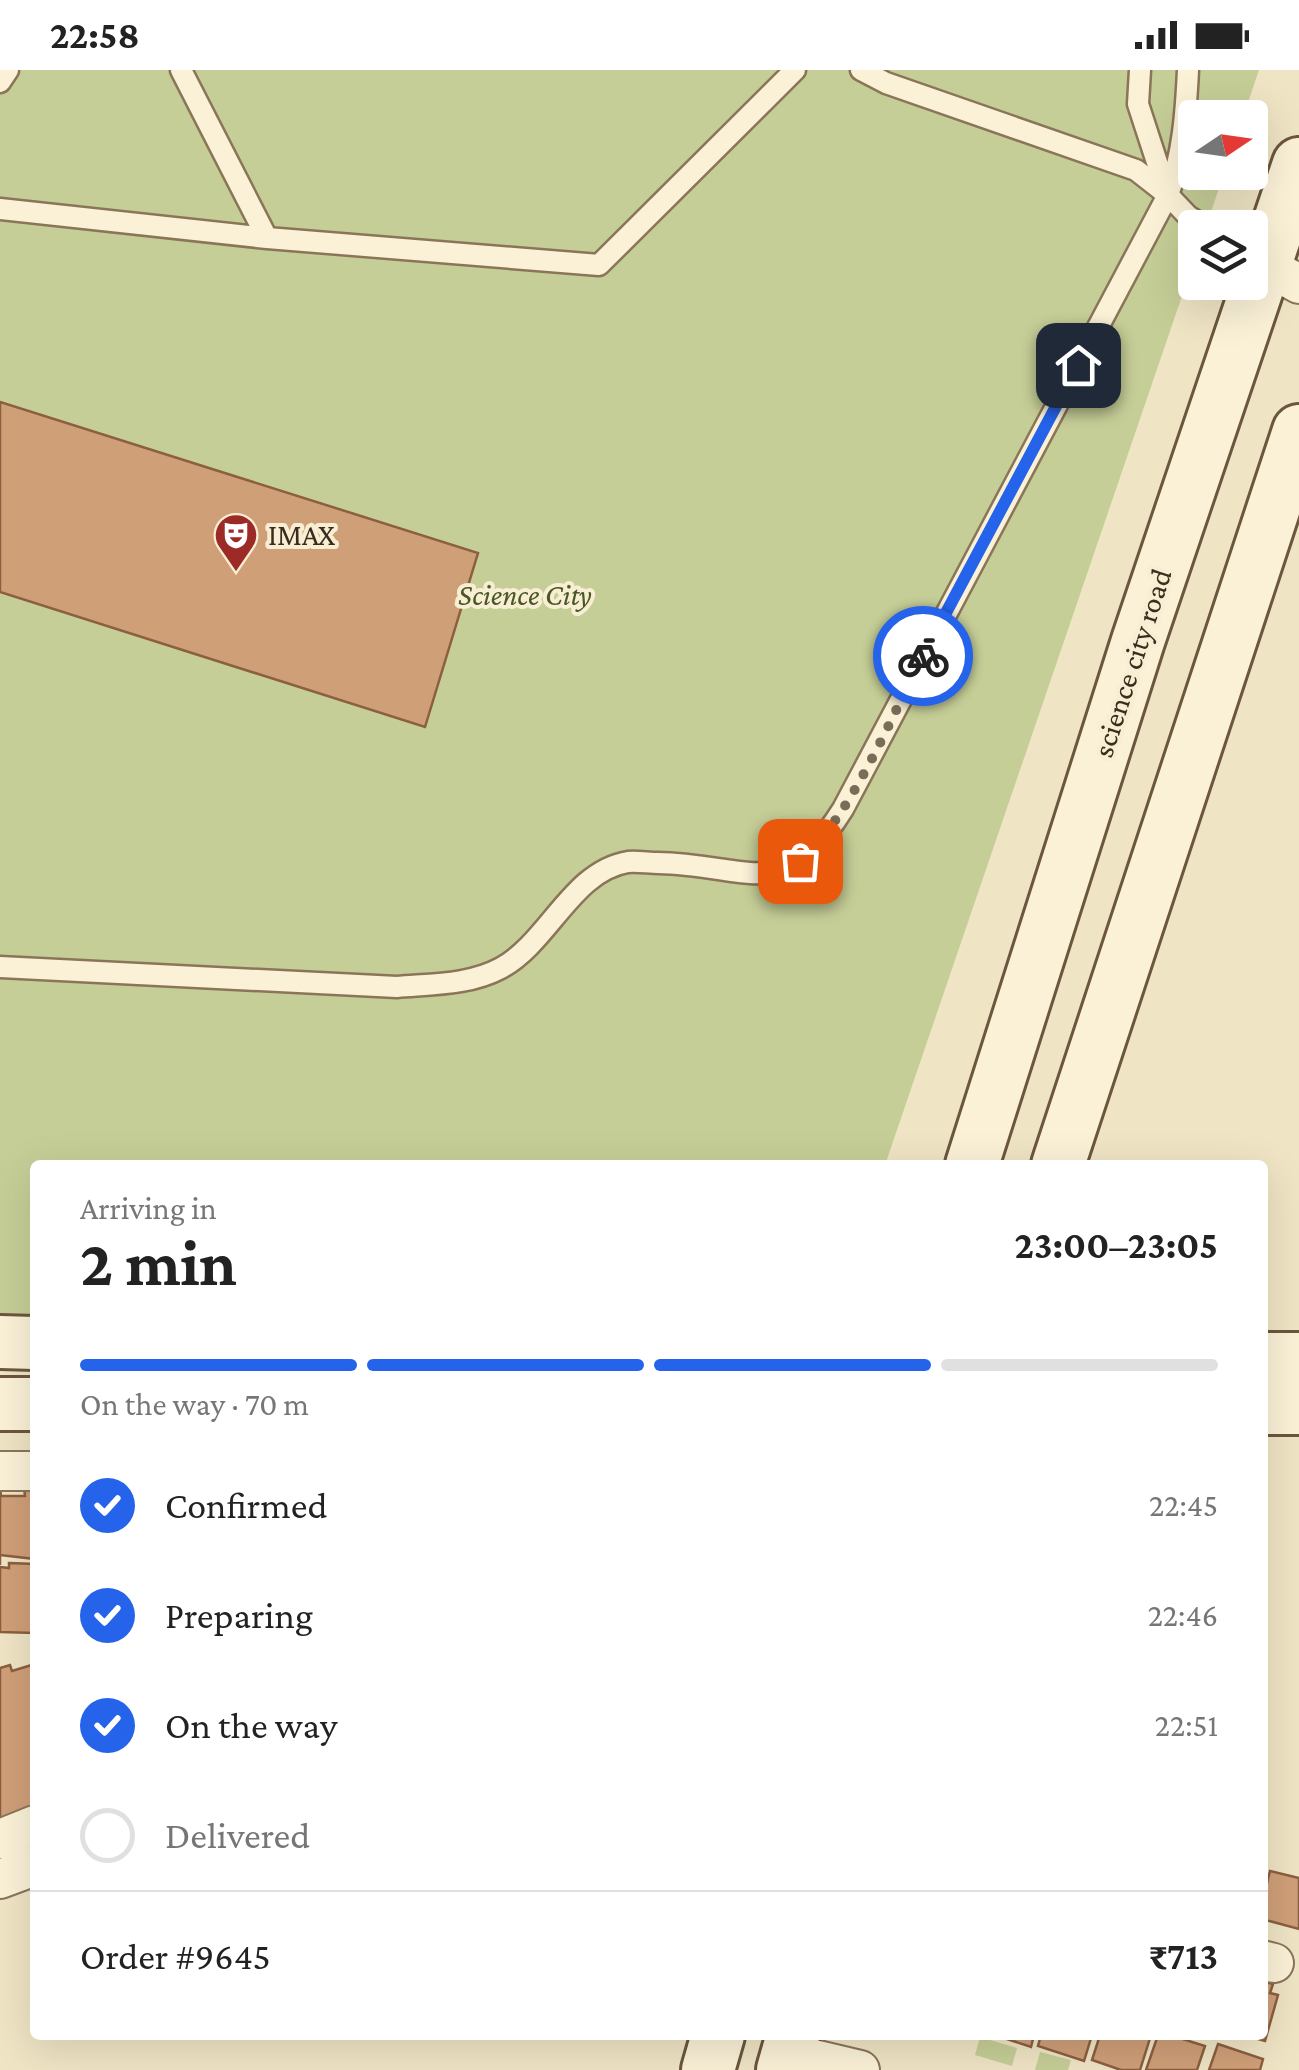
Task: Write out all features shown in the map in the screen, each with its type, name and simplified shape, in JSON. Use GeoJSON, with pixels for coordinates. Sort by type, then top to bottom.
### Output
{"type":"FeatureCollection","features":[{"type":"Feature","properties":{"kind":"main road","name":"science city road"},"geometry":{"type":"LineString","coordinates":[[974,1160],[1138,642],[1271,268],[1299,164]]}},
{"type":"Feature","properties":{"kind":"main road"},"geometry":{"type":"LineString","coordinates":[[1060,1160],[1299,431]]}},
{"type":"Feature","properties":{"kind":"main road"},"geometry":{"type":"LineString","coordinates":[[0,1342],[30,1343]]}},
{"type":"Feature","properties":{"kind":"main road"},"geometry":{"type":"LineString","coordinates":[[1268,1359],[1299,1359]]}},
{"type":"Feature","properties":{"kind":"main road"},"geometry":{"type":"LineString","coordinates":[[0,1404],[30,1404]]}},
{"type":"Feature","properties":{"kind":"main road"},"geometry":{"type":"LineString","coordinates":[[1268,1408],[1299,1408]]}},
{"type":"Feature","properties":{"kind":"main road"},"geometry":{"type":"LineString","coordinates":[[708,2070],[717,2040]]}},
{"type":"Feature","properties":{"kind":"street"},"geometry":{"type":"LineString","coordinates":[[0,1471],[30,1471]]}},
{"type":"Feature","properties":{"kind":"street"},"geometry":{"type":"LineString","coordinates":[[0,1839],[30,1826]]}},
{"type":"Feature","properties":{"kind":"street"},"geometry":{"type":"LineString","coordinates":[[0,1879],[30,1868]]}},
{"type":"Feature","properties":{"kind":"street"},"geometry":{"type":"LineString","coordinates":[[788,2053],[860,2070]]}},
{"type":"Feature","properties":{"kind":"lane"},"geometry":{"type":"LineString","coordinates":[[0,82],[8,70]]}},
{"type":"Feature","properties":{"kind":"lane"},"geometry":{"type":"LineString","coordinates":[[181,70],[268,238]]}},
{"type":"Feature","properties":{"kind":"lane"},"geometry":{"type":"LineString","coordinates":[[0,209],[268,238],[599,265],[795,70]]}},
{"type":"Feature","properties":{"kind":"lane"},"geometry":{"type":"LineString","coordinates":[[861,70],[886,83],[1136,170],[1182,210]]}},
{"type":"Feature","properties":{"kind":"lane"},"geometry":{"type":"LineString","coordinates":[[1140,70],[1138,104],[1168,195]]}},
{"type":"Feature","properties":{"kind":"lane"},"geometry":{"type":"LineString","coordinates":[[0,967],[397,987],[461,981],[500,968],[535,944],[584,885],[608,869],[628,862],[698,864],[749,874],[778,872],[800,861],[818,846],[842,809],[1168,195],[1176,173],[1188,70]]}},
{"type":"Feature","properties":{"kind":"green space","name":"Science City"},"geometry":{"type":"Polygon","coordinates":[[[0,70],[1259,70],[1249,100],[1178,100],[1178,190],[1218,190],[1212,210],[1178,210],[1181,300],[887,1160],[30,1160],[30,1324],[0,1323],[0,70]]]}},
{"type":"Feature","properties":{"kind":"green space"},"geometry":{"type":"Polygon","coordinates":[[[979,2040],[1017,2048],[1012,2066],[975,2055],[979,2040]]]}},
{"type":"Feature","properties":{"kind":"green space"},"geometry":{"type":"Polygon","coordinates":[[[1040,2052],[1071,2060],[1068,2070],[1035,2070],[1040,2052]]]}},
{"type":"Feature","properties":{"kind":"building","name":"IMAX"},"geometry":{"type":"Polygon","coordinates":[[[0,402],[478,553],[425,727],[0,592],[0,402]]]}},
{"type":"Feature","properties":{"kind":"building"},"geometry":{"type":"Polygon","coordinates":[[[0,1488],[1,1496],[25,1496],[24,1488],[30,1488],[30,1558],[0,1555],[0,1488]]]}},
{"type":"Feature","properties":{"kind":"building"},"geometry":{"type":"Polygon","coordinates":[[[9,1563],[30,1564],[30,1633],[0,1632],[0,1567],[9,1568],[9,1563]]]}},
{"type":"Feature","properties":{"kind":"building"},"geometry":{"type":"Polygon","coordinates":[[[10,1665],[12,1671],[30,1666],[30,1812],[0,1821],[0,1668],[10,1665]]]}},
{"type":"Feature","properties":{"kind":"building"},"geometry":{"type":"Polygon","coordinates":[[[1270,1871],[1299,1878],[1299,1929],[1268,1921],[1270,1871]]]}},
{"type":"Feature","properties":{"kind":"building"},"geometry":{"type":"Polygon","coordinates":[[[1268,1983],[1273,1984],[1270,1993],[1278,1995],[1268,2030],[1268,1983]]]}},
{"type":"Feature","properties":{"kind":"building"},"geometry":{"type":"Polygon","coordinates":[[[1010,2040],[1033,2040],[1031,2047],[1010,2040]]]}},
{"type":"Feature","properties":{"kind":"building"},"geometry":{"type":"Polygon","coordinates":[[[1040,2040],[1090,2040],[1084,2061],[1038,2046],[1040,2040]]]}},
{"type":"Feature","properties":{"kind":"building"},"geometry":{"type":"Polygon","coordinates":[[[1098,2040],[1149,2040],[1140,2070],[1121,2070],[1092,2060],[1098,2040]]]}},
{"type":"Feature","properties":{"kind":"building"},"geometry":{"type":"Polygon","coordinates":[[[1156,2040],[1186,2040],[1205,2046],[1197,2070],[1146,2070],[1156,2040]]]}},
{"type":"Feature","properties":{"kind":"building"},"geometry":{"type":"Polygon","coordinates":[[[1218,2044],[1263,2059],[1260,2070],[1209,2070],[1218,2044]]]}},
{"type":"Feature","properties":{"kind":"way so far"},"geometry":{"type":"LineString","coordinates":[[800,861],[818,846],[842,809],[923,656]]}},
{"type":"Feature","properties":{"kind":"place","name":"IMAX"},"geometry":{"type":"Point","coordinates":[236,573]}},
{"type":"Feature","properties":{"kind":"route"},"geometry":{"type":"LineString","coordinates":[[923,656],[1078,365]]}}]}
